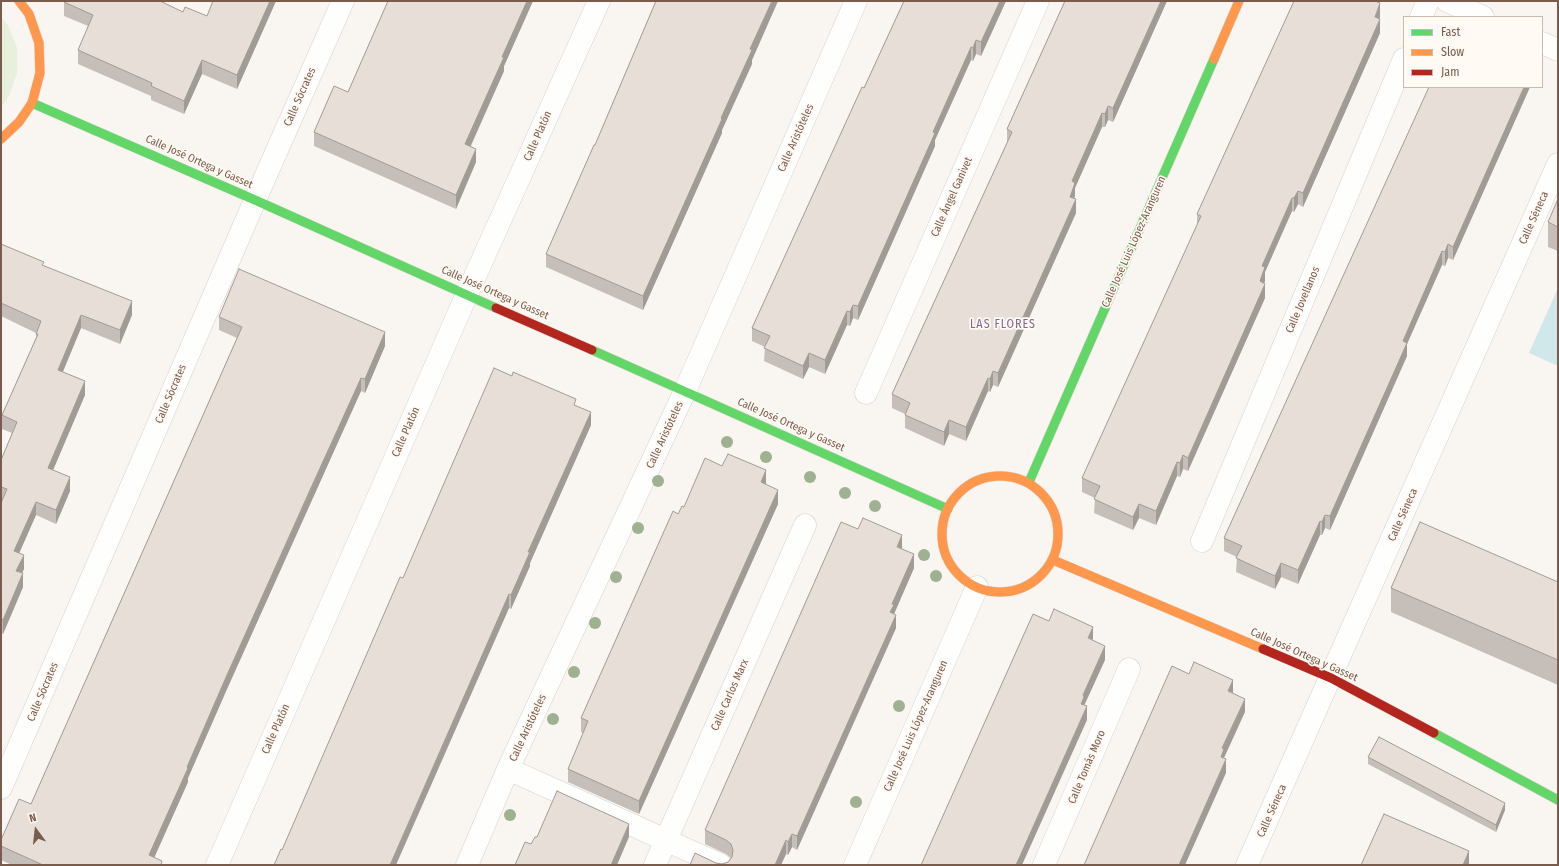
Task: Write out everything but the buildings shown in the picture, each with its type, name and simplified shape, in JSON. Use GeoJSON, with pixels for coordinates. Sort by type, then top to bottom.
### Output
{"type":"FeatureCollection","features":[{"type":"Feature","properties":{"kind":"street"},"geometry":{"type":"LineString","coordinates":[[1,139],[19,122],[32,103],[40,73],[39,43],[29,14],[19,1]]}},
{"type":"Feature","properties":{"kind":"street","name":"Calle Sócrates"},"geometry":{"type":"LineString","coordinates":[[1,788],[255,200],[343,1]]}},
{"type":"Feature","properties":{"kind":"street","name":"Calle Platón"},"geometry":{"type":"LineString","coordinates":[[217,865],[467,294],[599,1]]}},
{"type":"Feature","properties":{"kind":"street","name":"Calle Aristóteles"},"geometry":{"type":"LineString","coordinates":[[467,865],[508,769],[685,391],[856,1]]}},
{"type":"Feature","properties":{"kind":"street","name":"Calle Ángel Ganivet"},"geometry":{"type":"LineString","coordinates":[[866,393],[1038,1]]}},
{"type":"Feature","properties":{"kind":"street","name":"Calle José Luis López-Aranguren"},"geometry":{"type":"LineString","coordinates":[[1029,482],[1239,1]]}},
{"type":"Feature","properties":{"kind":"street"},"geometry":{"type":"LineString","coordinates":[[1422,16],[1428,1]]}},
{"type":"Feature","properties":{"kind":"street"},"geometry":{"type":"LineString","coordinates":[[1447,1],[1482,16]]}},
{"type":"Feature","properties":{"kind":"street"},"geometry":{"type":"LineString","coordinates":[[1543,42],[1558,50]]}},
{"type":"Feature","properties":{"kind":"street","name":"Calle Jovellanos"},"geometry":{"type":"LineString","coordinates":[[1202,541],[1403,61]]}},
{"type":"Feature","properties":{"kind":"street","name":"Calle José Ortega y Gasset"},"geometry":{"type":"LineString","coordinates":[[32,103],[255,200],[948,509]]}},
{"type":"Feature","properties":{"kind":"street","name":"Calle Séneca"},"geometry":{"type":"LineString","coordinates":[[1248,865],[1558,164]]}},
{"type":"Feature","properties":{"kind":"street"},"geometry":{"type":"LineString","coordinates":[[1000,475],[1016,477],[1029,482],[1040,491],[1051,504],[1059,533],[1057,550],[1053,560],[1044,572],[1024,587],[1008,591],[993,591],[977,587],[962,578],[950,562],[943,543],[943,524],[948,509],[962,490],[981,478],[1000,475]]}},
{"type":"Feature","properties":{"kind":"street","name":"Calle Carlos Marx"},"geometry":{"type":"LineString","coordinates":[[655,865],[805,525]]}},
{"type":"Feature","properties":{"kind":"street","name":"Calle José Ortega y Gasset"},"geometry":{"type":"LineString","coordinates":[[1053,560],[1331,678],[1558,800]]}},
{"type":"Feature","properties":{"kind":"street","name":"Calle José Luis López-Aranguren"},"geometry":{"type":"LineString","coordinates":[[855,865],[977,587]]}},
{"type":"Feature","properties":{"kind":"street","name":"Calle Tomás Moro"},"geometry":{"type":"LineString","coordinates":[[1044,865],[1130,669]]}},
{"type":"Feature","properties":{"kind":"street"},"geometry":{"type":"LineString","coordinates":[[508,769],[721,865]]}},
{"type":"Feature","properties":{"kind":"green space"},"geometry":{"type":"Polygon","coordinates":[[[1,17],[8,25],[17,48],[17,73],[9,96],[1,107],[1,17]]]}},
{"type":"Feature","properties":{"kind":"water"},"geometry":{"type":"Polygon","coordinates":[[[1558,288],[1558,366],[1529,353],[1558,288]]]}},
{"type":"Feature","properties":{"kind":"traffic: fast"},"geometry":{"type":"LineString","coordinates":[[1029,482],[1214,59]]}},
{"type":"Feature","properties":{"kind":"traffic: fast"},"geometry":{"type":"LineString","coordinates":[[32,103],[255,200],[496,308]]}},
{"type":"Feature","properties":{"kind":"traffic: fast"},"geometry":{"type":"LineString","coordinates":[[592,350],[948,509]]}},
{"type":"Feature","properties":{"kind":"traffic: fast"},"geometry":{"type":"LineString","coordinates":[[1434,733],[1558,800]]}},
{"type":"Feature","properties":{"kind":"traffic: slow"},"geometry":{"type":"LineString","coordinates":[[1,139],[19,122],[32,103],[40,73],[39,43],[29,14],[19,1]]}},
{"type":"Feature","properties":{"kind":"traffic: slow"},"geometry":{"type":"LineString","coordinates":[[1214,59],[1239,1]]}},
{"type":"Feature","properties":{"kind":"traffic: slow"},"geometry":{"type":"LineString","coordinates":[[1000,476],[1011,477],[1022,481],[1041,493],[1053,512],[1057,523],[1058,534],[1057,545],[1053,556],[1041,575],[1022,587],[1011,591],[1000,592],[989,591],[978,587],[959,575],[947,556],[943,545],[942,534],[943,523],[947,512],[959,493],[978,481],[989,477],[1000,476]]}},
{"type":"Feature","properties":{"kind":"traffic: slow"},"geometry":{"type":"LineString","coordinates":[[1053,560],[1263,649]]}},
{"type":"Feature","properties":{"kind":"traffic: jam"},"geometry":{"type":"LineString","coordinates":[[496,308],[592,350]]}},
{"type":"Feature","properties":{"kind":"traffic: jam"},"geometry":{"type":"LineString","coordinates":[[1263,649],[1331,678],[1434,733]]}},
{"type":"Feature","properties":{"kind":"district","name":"LAS FLORES"},"geometry":{"type":"Point","coordinates":[1003,325]}}]}
